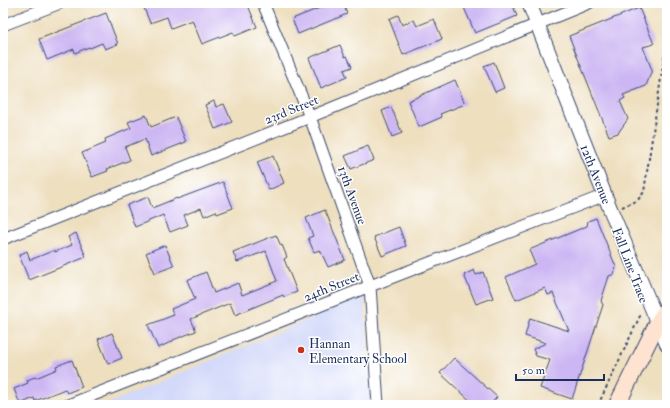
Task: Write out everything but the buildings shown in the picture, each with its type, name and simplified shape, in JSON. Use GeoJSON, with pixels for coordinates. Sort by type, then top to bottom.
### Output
{"type":"FeatureCollection","features":[{"type":"Feature","properties":{"kind":"main road"},"geometry":{"type":"LineString","coordinates":[[617,405],[658,322],[667,308]]}},
{"type":"Feature","properties":{"kind":"street"},"geometry":{"type":"LineString","coordinates":[[3,25],[60,3]]}},
{"type":"Feature","properties":{"kind":"street","name":"13th Avenue"},"geometry":{"type":"LineString","coordinates":[[263,3],[310,117],[370,286],[378,405]]}},
{"type":"Feature","properties":{"kind":"street","name":"12th Avenue"},"geometry":{"type":"LineString","coordinates":[[529,3],[611,211],[667,344]]}},
{"type":"Feature","properties":{"kind":"street","name":"23rd Street"},"geometry":{"type":"LineString","coordinates":[[3,239],[310,117],[589,3]]}},
{"type":"Feature","properties":{"kind":"street","name":"24th Street"},"geometry":{"type":"LineString","coordinates":[[68,405],[605,195]]}},
{"type":"Feature","properties":{"kind":"path","name":"Fall Line Trace"},"geometry":{"type":"LineString","coordinates":[[611,211],[637,201],[644,192],[667,38]]}},
{"type":"Feature","properties":{"kind":"path","name":"Fall Line Trace"},"geometry":{"type":"LineString","coordinates":[[598,405],[640,316],[637,309]]}},
{"type":"Feature","properties":{"kind":"shaded area","name":"Hannan Elementary School"},"geometry":{"type":"Polygon","coordinates":[[[364,296],[371,405],[104,405],[364,296]]]}},
{"type":"Feature","properties":{"kind":"place","name":"Hannan Elementary School"},"geometry":{"type":"Point","coordinates":[301,350]}}]}
